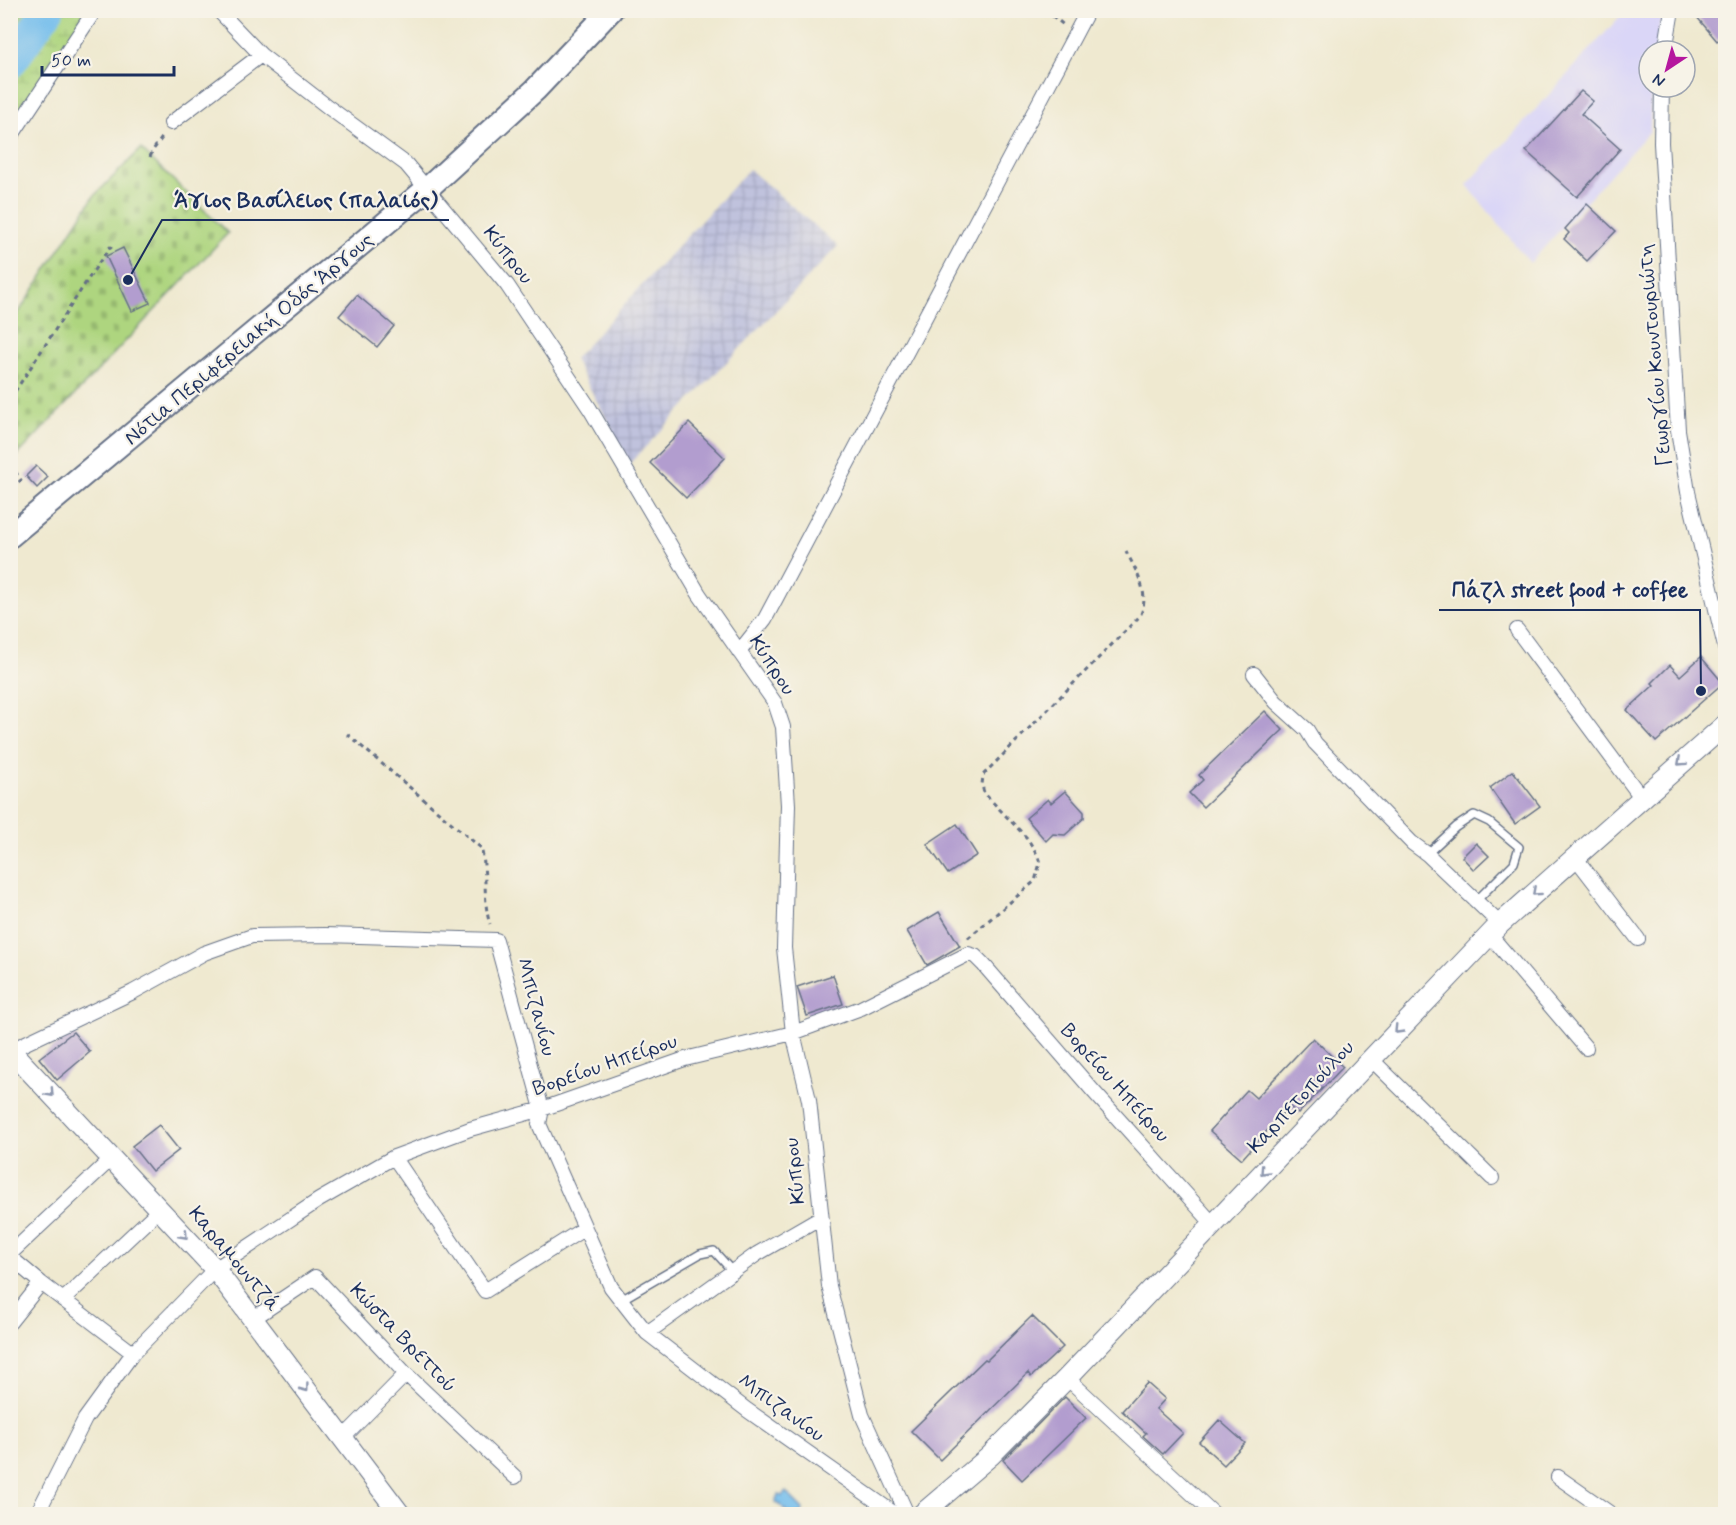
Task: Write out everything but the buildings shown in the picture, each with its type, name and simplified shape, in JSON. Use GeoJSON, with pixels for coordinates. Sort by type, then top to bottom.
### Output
{"type":"FeatureCollection","features":[{"type":"Feature","properties":{"kind":"main road","name":"Νότια Περιφερειακή Οδός Άργους"},"geometry":{"type":"LineString","coordinates":[[10,536],[329,273],[428,188],[535,90],[611,10]]}},
{"type":"Feature","properties":{"kind":"main road","name":"Καρπετοπούλου"},"geometry":{"type":"LineString","coordinates":[[922,1515],[990,1455],[1067,1378],[1495,929],[1725,724]]}},
{"type":"Feature","properties":{"kind":"main road","name":"Καραμουντζά"},"geometry":{"type":"LineString","coordinates":[[10,1050],[215,1269],[400,1515]]}},
{"type":"Feature","properties":{"kind":"street"},"geometry":{"type":"LineString","coordinates":[[10,138],[95,10]]}},
{"type":"Feature","properties":{"kind":"street","name":"Κύπρου"},"geometry":{"type":"LineString","coordinates":[[218,10],[261,55],[406,164],[507,285],[590,410],[699,594],[775,703],[783,727],[788,805],[784,948],[793,1033],[809,1100],[829,1286],[862,1415],[907,1515]]}},
{"type":"Feature","properties":{"kind":"street"},"geometry":{"type":"LineString","coordinates":[[739,652],[765,619],[1088,10]]}},
{"type":"Feature","properties":{"kind":"street"},"geometry":{"type":"LineString","coordinates":[[1667,39],[1672,10]]}},
{"type":"Feature","properties":{"kind":"street"},"geometry":{"type":"LineString","coordinates":[[171,123],[261,55]]}},
{"type":"Feature","properties":{"kind":"street","name":"Γεωργίου Κουντουριώτη"},"geometry":{"type":"LineString","coordinates":[[1662,99],[1661,143],[1678,430],[1688,492],[1725,651]]}},
{"type":"Feature","properties":{"kind":"street"},"geometry":{"type":"LineString","coordinates":[[1517,630],[1641,797]]}},
{"type":"Feature","properties":{"kind":"street"},"geometry":{"type":"LineString","coordinates":[[1254,674],[1276,702],[1307,730],[1315,743],[1412,843],[1427,854],[1476,901],[1586,1048]]}},
{"type":"Feature","properties":{"kind":"street"},"geometry":{"type":"LineString","coordinates":[[1575,857],[1638,939]]}},
{"type":"Feature","properties":{"kind":"street","name":"Μπιζανίου"},"geometry":{"type":"LineString","coordinates":[[10,1050],[133,992],[204,953],[252,936],[325,935],[496,940],[542,1109],[539,1124],[611,1287],[647,1333],[747,1410],[895,1515]]}},
{"type":"Feature","properties":{"kind":"street","name":"Βορείου Ηπείρου"},"geometry":{"type":"LineString","coordinates":[[37,1515],[85,1419],[133,1353],[215,1269],[319,1200],[394,1157],[470,1129],[542,1109],[685,1059],[793,1033],[861,1008],[968,954],[975,956],[1213,1224]]}},
{"type":"Feature","properties":{"kind":"street"},"geometry":{"type":"LineString","coordinates":[[1370,1058],[1492,1178]]}},
{"type":"Feature","properties":{"kind":"street"},"geometry":{"type":"LineString","coordinates":[[394,1157],[486,1291],[585,1228]]}},
{"type":"Feature","properties":{"kind":"street"},"geometry":{"type":"LineString","coordinates":[[111,1159],[10,1255],[41,1283],[133,1353]]}},
{"type":"Feature","properties":{"kind":"street"},"geometry":{"type":"LineString","coordinates":[[63,1300],[160,1209]]}},
{"type":"Feature","properties":{"kind":"street"},"geometry":{"type":"LineString","coordinates":[[647,1333],[757,1254],[821,1216]]}},
{"type":"Feature","properties":{"kind":"street","name":"Κώστα Βρεττού"},"geometry":{"type":"LineString","coordinates":[[254,1318],[315,1277],[406,1374],[515,1477]]}},
{"type":"Feature","properties":{"kind":"street"},"geometry":{"type":"LineString","coordinates":[[10,1322],[41,1283]]}},
{"type":"Feature","properties":{"kind":"street"},"geometry":{"type":"LineString","coordinates":[[343,1438],[406,1374]]}},
{"type":"Feature","properties":{"kind":"street"},"geometry":{"type":"LineString","coordinates":[[1067,1378],[1214,1515]]}},
{"type":"Feature","properties":{"kind":"street"},"geometry":{"type":"LineString","coordinates":[[1558,1477],[1611,1515]]}},
{"type":"Feature","properties":{"kind":"lane"},"geometry":{"type":"LineString","coordinates":[[1427,854],[1456,827],[1474,815],[1489,822],[1519,847],[1514,863],[1476,901]]}},
{"type":"Feature","properties":{"kind":"lane"},"geometry":{"type":"LineString","coordinates":[[621,1300],[700,1254],[714,1251],[733,1272]]}},
{"type":"Feature","properties":{"kind":"path"},"geometry":{"type":"LineString","coordinates":[[1045,10],[1075,34]]}},
{"type":"Feature","properties":{"kind":"path"},"geometry":{"type":"LineString","coordinates":[[150,158],[171,123]]}},
{"type":"Feature","properties":{"kind":"path"},"geometry":{"type":"LineString","coordinates":[[10,399],[110,247],[114,252]]}},
{"type":"Feature","properties":{"kind":"path"},"geometry":{"type":"LineString","coordinates":[[10,464],[21,480],[10,491]]}},
{"type":"Feature","properties":{"kind":"path"},"geometry":{"type":"LineString","coordinates":[[968,938],[1035,880],[1040,863],[1027,838],[984,793],[983,775],[1140,616],[1144,593],[1126,551]]}},
{"type":"Feature","properties":{"kind":"path"},"geometry":{"type":"LineString","coordinates":[[346,734],[481,848],[485,862],[489,920],[496,940]]}},
{"type":"Feature","properties":{"kind":"shaded area"},"geometry":{"type":"Polygon","coordinates":[[[1625,11],[1652,11],[1661,17],[1658,39],[1637,39],[1637,99],[1651,99],[1650,131],[1530,263],[1467,185],[1625,11]]]}},
{"type":"Feature","properties":{"kind":"shaded area"},"geometry":{"type":"Polygon","coordinates":[[[749,169],[838,246],[630,463],[574,359],[749,169]]]}},
{"type":"Feature","properties":{"kind":"green space"},"geometry":{"type":"Polygon","coordinates":[[[19,11],[89,11],[11,129],[11,24],[19,11]]]}},
{"type":"Feature","properties":{"kind":"green space"},"geometry":{"type":"Polygon","coordinates":[[[141,149],[228,233],[15,458],[10,455],[10,326],[94,196],[141,149]]]}},
{"type":"Feature","properties":{"kind":"water"},"geometry":{"type":"Polygon","coordinates":[[[786,1492],[803,1509],[800,1514],[790,1514],[775,1502],[778,1495],[782,1496],[786,1492]]]}},
{"type":"Feature","properties":{"kind":"waterway"},"geometry":{"type":"LineString","coordinates":[[10,63],[48,10]]}},
{"type":"Feature","properties":{"kind":"place","name":"Άγιος Βασίλειος (παλαιός)"},"geometry":{"type":"Point","coordinates":[128,280]}},
{"type":"Feature","properties":{"kind":"place","name":"Πάζλ street food + coffee"},"geometry":{"type":"Point","coordinates":[1701,691]}}]}
